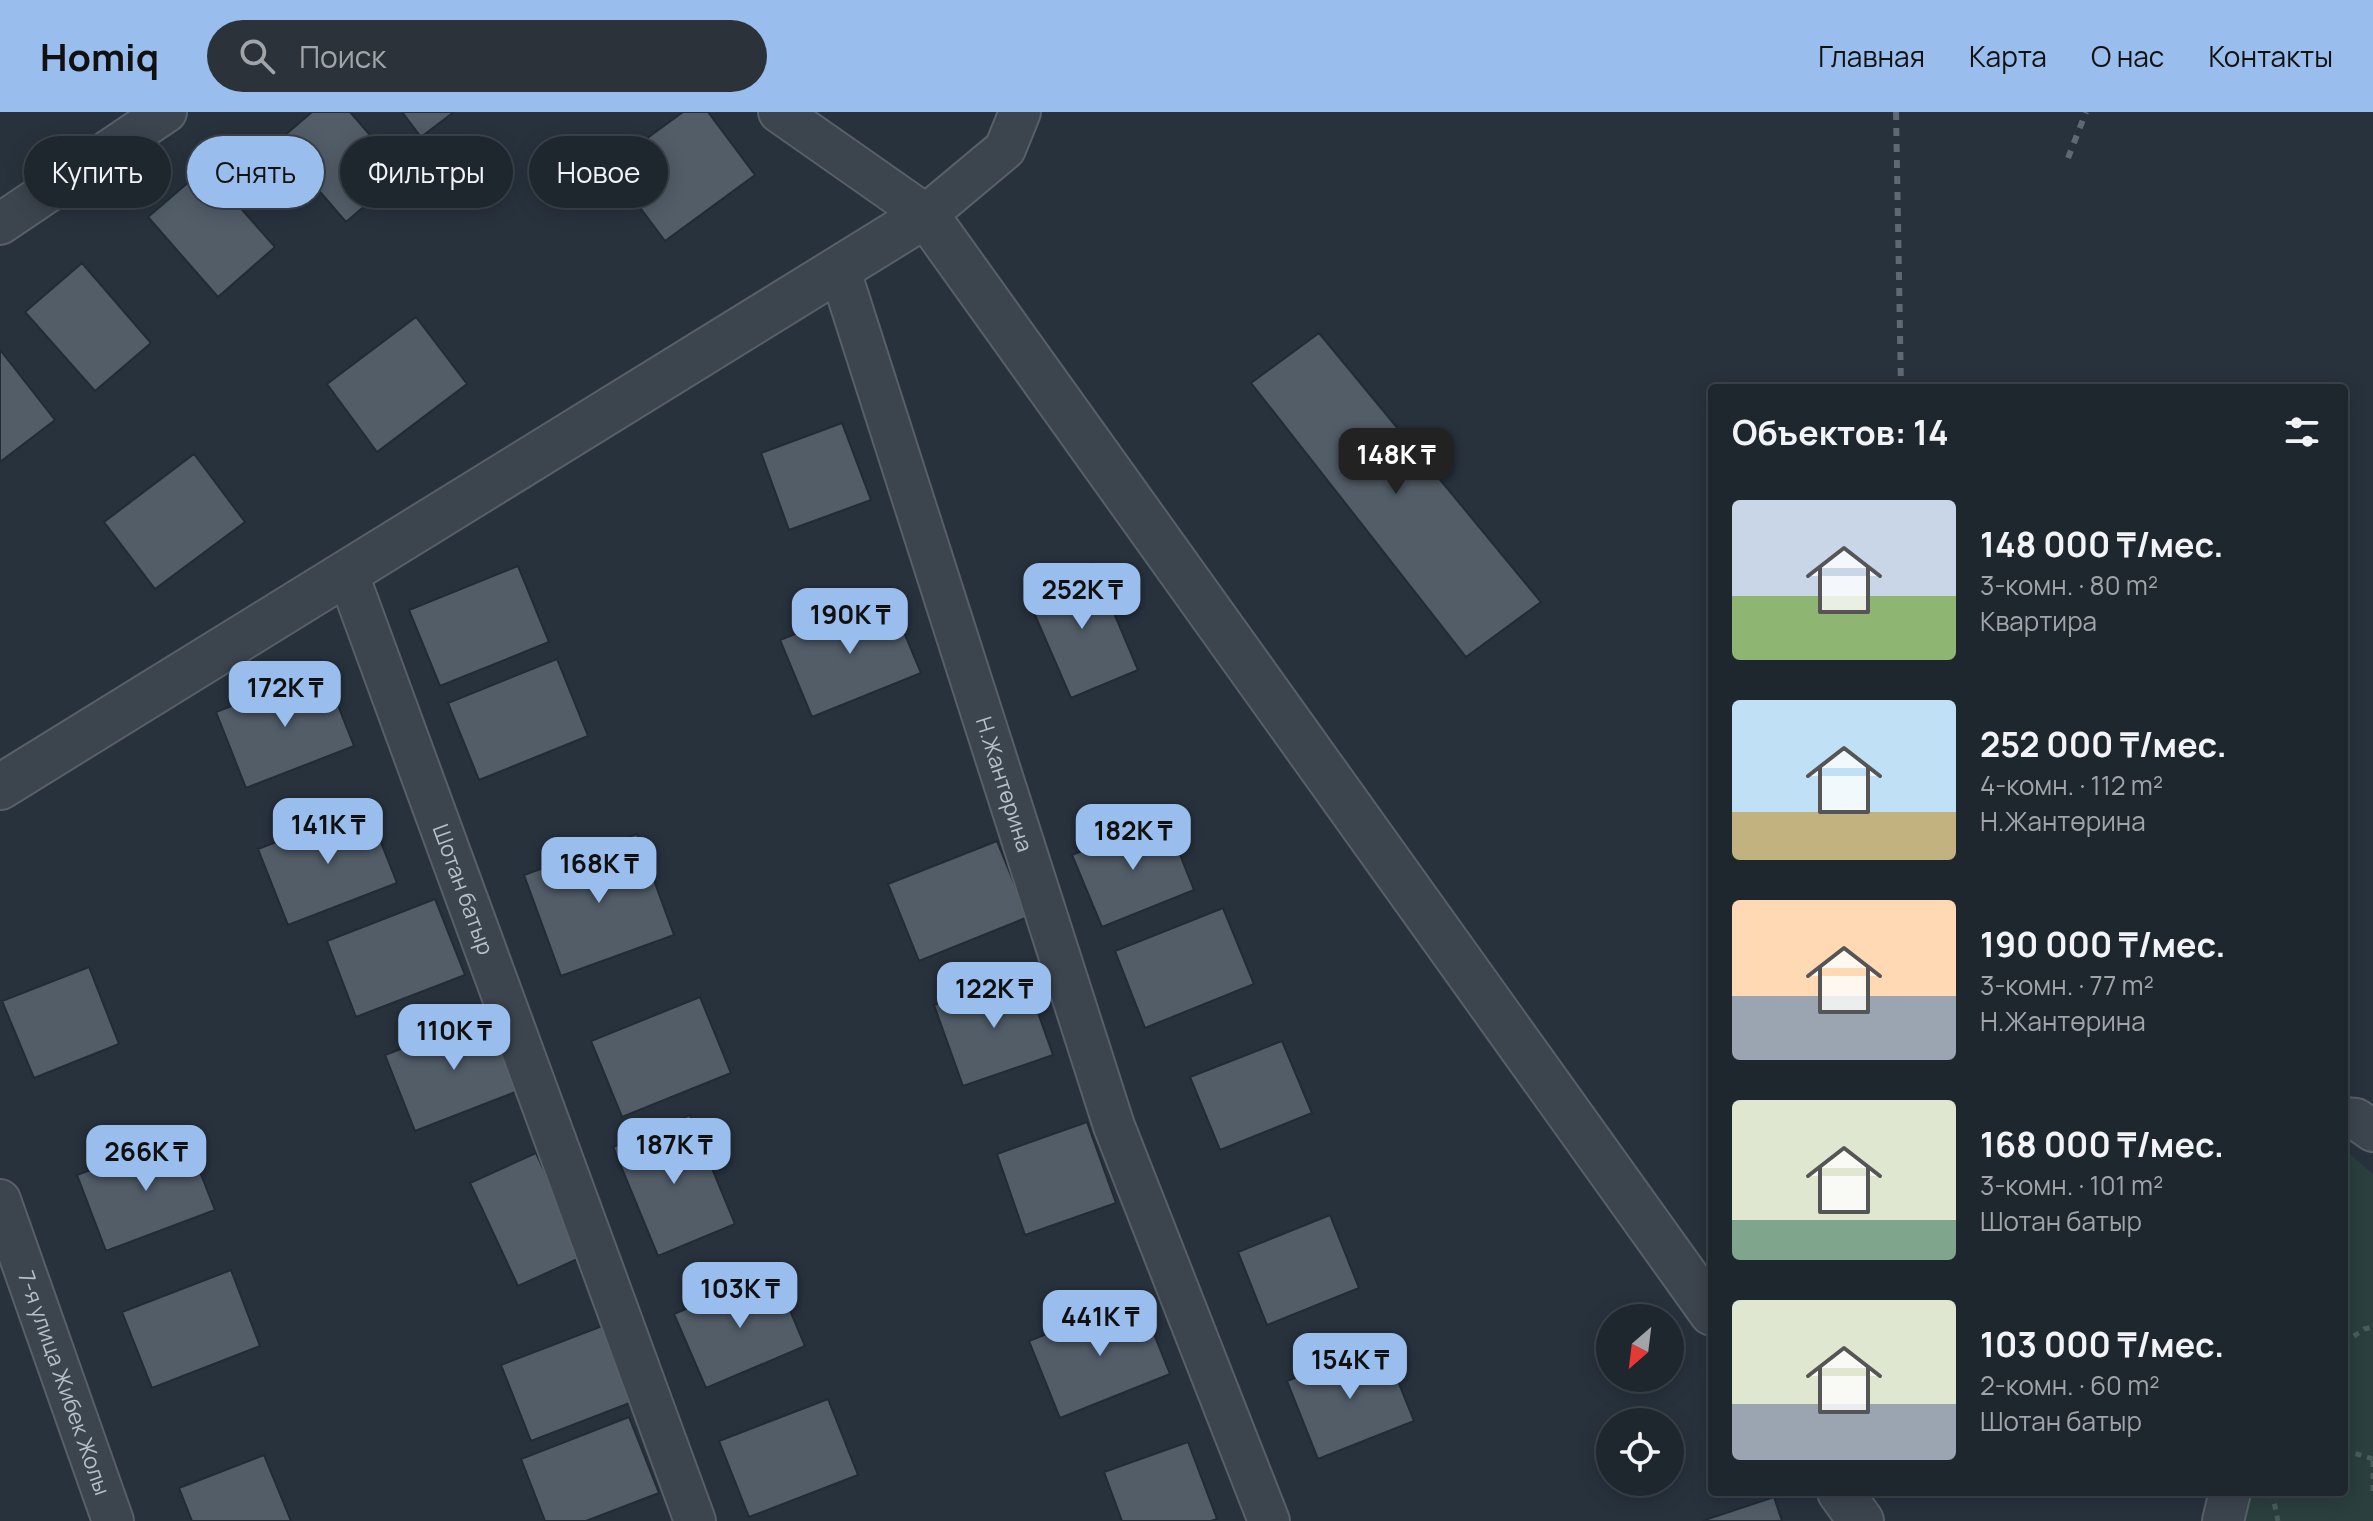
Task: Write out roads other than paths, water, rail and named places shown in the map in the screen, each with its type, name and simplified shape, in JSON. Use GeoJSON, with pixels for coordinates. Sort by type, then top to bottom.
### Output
{"type":"FeatureCollection","features":[{"type":"Feature","properties":{"kind":"street"},"geometry":{"type":"LineString","coordinates":[[0,224],[166,112]]}},
{"type":"Feature","properties":{"kind":"street"},"geometry":{"type":"LineString","coordinates":[[779,112],[926,215],[1708,1307]]}},
{"type":"Feature","properties":{"kind":"street"},"geometry":{"type":"LineString","coordinates":[[0,787],[926,215],[1005,149],[1020,112]]}},
{"type":"Feature","properties":{"kind":"street","name":"Н.Жантөрина"},"geometry":{"type":"LineString","coordinates":[[839,268],[1114,1126],[1269,1521]]}},
{"type":"Feature","properties":{"kind":"street","name":"Шотан батыр"},"geometry":{"type":"LineString","coordinates":[[347,572],[695,1521]]}},
{"type":"Feature","properties":{"kind":"street"},"geometry":{"type":"LineString","coordinates":[[2348,1118],[2356,1119],[2373,1131]]}},
{"type":"Feature","properties":{"kind":"street","name":"7-я улица Жибек Жолы"},"geometry":{"type":"LineString","coordinates":[[0,1200],[113,1521]]}},
{"type":"Feature","properties":{"kind":"street"},"geometry":{"type":"LineString","coordinates":[[1843,1496],[1861,1521]]}},
{"type":"Feature","properties":{"kind":"street"},"geometry":{"type":"LineString","coordinates":[[2223,1521],[2229,1496]]}},
{"type":"Feature","properties":{"kind":"railway"},"geometry":{"type":"LineString","coordinates":[[1896,112],[1901,384]]}},
{"type":"Feature","properties":{"kind":"railway"},"geometry":{"type":"LineString","coordinates":[[2068,158],[2086,112]]}}]}
